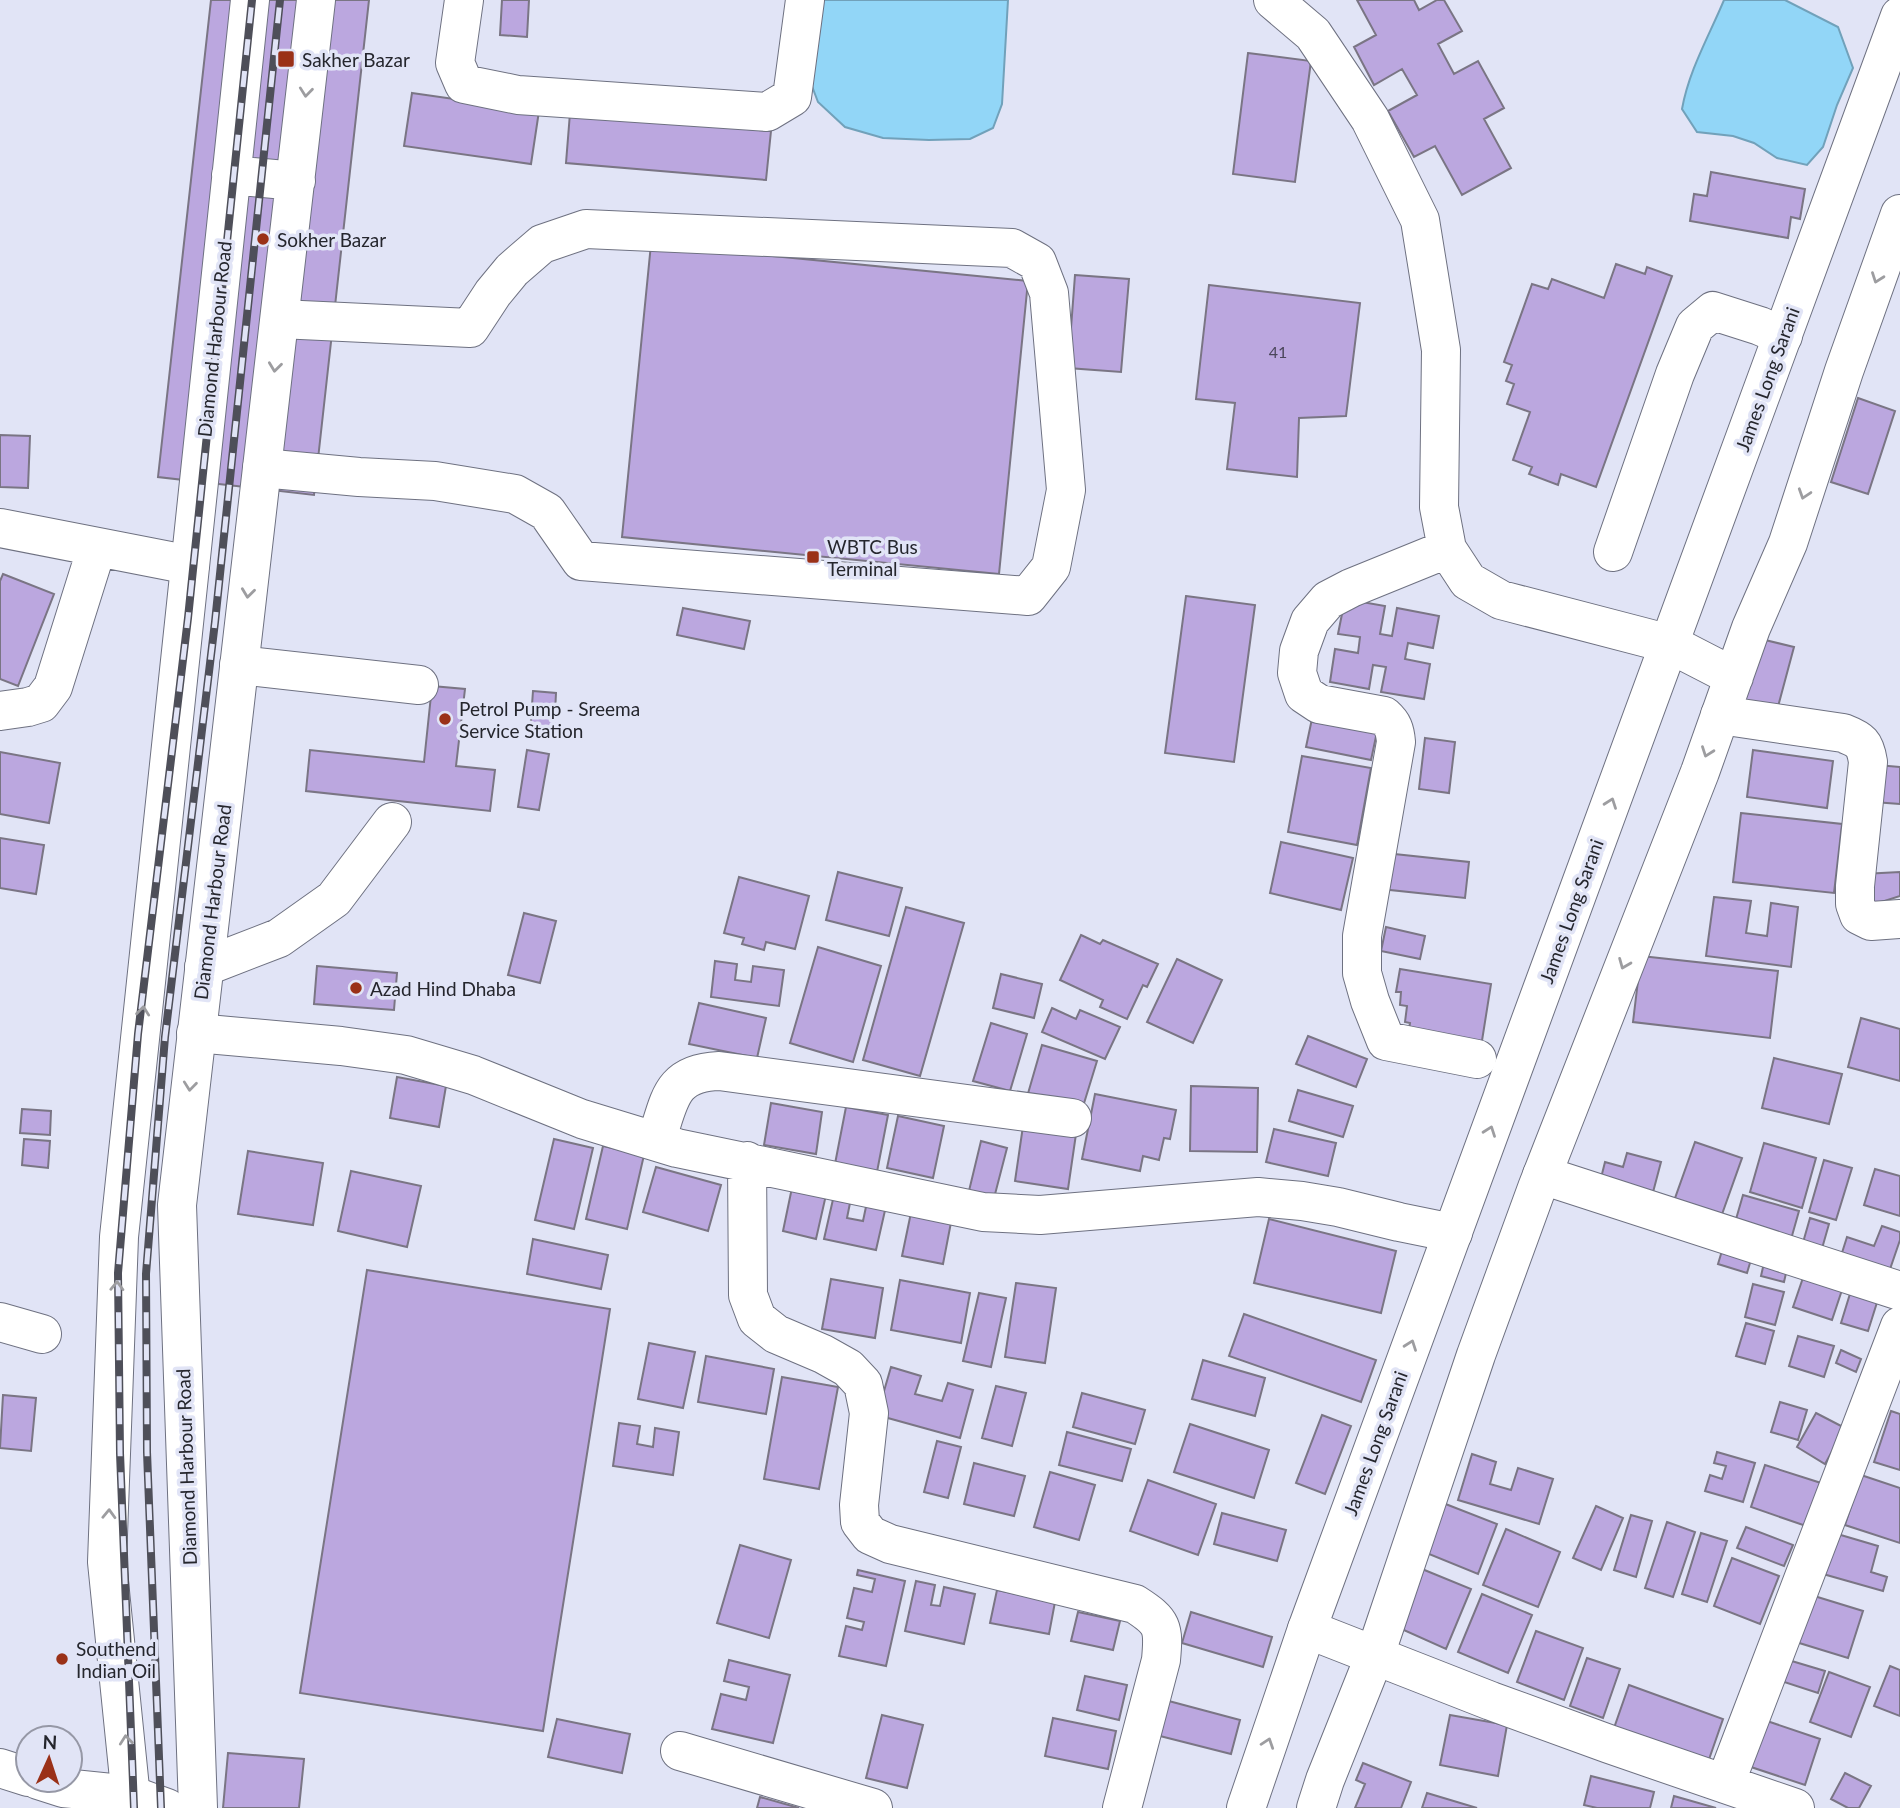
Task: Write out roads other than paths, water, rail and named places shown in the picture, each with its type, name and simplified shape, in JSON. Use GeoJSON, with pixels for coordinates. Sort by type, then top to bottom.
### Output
{"type":"FeatureCollection","features":[{"type":"Feature","properties":{"kind":"main road","name":"Diamond Harbour Road"},"geometry":{"type":"LineString","coordinates":[[132,1801],[107,1562],[119,1237],[250,0]]}},
{"type":"Feature","properties":{"kind":"main road","name":"Diamond Harbour Road"},"geometry":{"type":"LineString","coordinates":[[198,1808],[177,1205],[316,0]]}},
{"type":"Feature","properties":{"kind":"main road"},"geometry":{"type":"LineString","coordinates":[[464,0],[455,63],[464,84],[518,96],[767,112],[792,97],[805,0]]}},
{"type":"Feature","properties":{"kind":"main road"},"geometry":{"type":"LineString","coordinates":[[1273,0],[1312,34],[1370,119],[1420,220],[1441,350],[1439,507],[1447,548],[1468,581],[1501,600],[1670,644],[1734,677]]}},
{"type":"Feature","properties":{"kind":"main road","name":"James Long Sarani"},"geometry":{"type":"LineString","coordinates":[[1246,1808],[1307,1629],[1900,16]]}},
{"type":"Feature","properties":{"kind":"main road"},"geometry":{"type":"LineString","coordinates":[[231,175],[296,181]]}},
{"type":"Feature","properties":{"kind":"main road"},"geometry":{"type":"LineString","coordinates":[[1317,1808],[1325,1780],[1376,1655],[1476,1355],[1542,1175],[1700,772],[1751,628],[1788,543],[1844,371],[1900,214]]}},
{"type":"Feature","properties":{"kind":"main road"},"geometry":{"type":"LineString","coordinates":[[262,468],[435,481],[515,494],[547,512],[581,561],[1028,596],[1051,567],[1066,490],[1049,293],[1037,262],[1012,248],[586,229],[542,244],[512,270],[470,328],[280,319]]}},
{"type":"Feature","properties":{"kind":"main road"},"geometry":{"type":"LineString","coordinates":[[1613,552],[1675,374],[1695,326],[1713,311],[1783,336]]}},
{"type":"Feature","properties":{"kind":"main road"},"geometry":{"type":"LineString","coordinates":[[0,528],[190,565]]}},
{"type":"Feature","properties":{"kind":"main road"},"geometry":{"type":"LineString","coordinates":[[0,710],[28,708],[40,703],[53,687],[97,547]]}},
{"type":"Feature","properties":{"kind":"main road"},"geometry":{"type":"LineString","coordinates":[[1447,548],[1328,600],[1310,621],[1298,651],[1297,673],[1304,694],[1319,704],[1384,716],[1392,723],[1395,734],[1362,936],[1362,973],[1370,1002],[1386,1041],[1477,1059]]}},
{"type":"Feature","properties":{"kind":"main road"},"geometry":{"type":"LineString","coordinates":[[239,665],[419,685]]}},
{"type":"Feature","properties":{"kind":"main road"},"geometry":{"type":"LineString","coordinates":[[1720,715],[1843,733],[1858,739],[1866,749],[1868,762],[1855,904],[1859,915],[1871,921],[1900,919]]}},
{"type":"Feature","properties":{"kind":"main road"},"geometry":{"type":"LineString","coordinates":[[204,967],[279,938],[334,899],[392,822]]}},
{"type":"Feature","properties":{"kind":"main road"},"geometry":{"type":"LineString","coordinates":[[196,1033],[341,1046],[406,1055],[473,1075],[582,1119],[677,1148],[983,1212],[1041,1215],[1258,1197],[1338,1207],[1453,1233]]}},
{"type":"Feature","properties":{"kind":"main road"},"geometry":{"type":"LineString","coordinates":[[656,1141],[672,1094],[682,1080],[700,1072],[719,1071],[1072,1118]]}},
{"type":"Feature","properties":{"kind":"main road"},"geometry":{"type":"LineString","coordinates":[[747,1161],[748,1295],[757,1319],[766,1327],[848,1368],[863,1384],[869,1413],[859,1505],[860,1522],[870,1535],[890,1544],[1135,1604],[1155,1617],[1163,1637],[1161,1660],[1122,1808]]}},
{"type":"Feature","properties":{"kind":"main road"},"geometry":{"type":"LineString","coordinates":[[1542,1175],[1900,1291]]}},
{"type":"Feature","properties":{"kind":"main road"},"geometry":{"type":"LineString","coordinates":[[0,1322],[42,1334]]}},
{"type":"Feature","properties":{"kind":"main road"},"geometry":{"type":"LineString","coordinates":[[1725,1784],[1900,1326]]}},
{"type":"Feature","properties":{"kind":"main road"},"geometry":{"type":"LineString","coordinates":[[1307,1629],[1609,1744],[1795,1808]]}},
{"type":"Feature","properties":{"kind":"main road"},"geometry":{"type":"LineString","coordinates":[[680,1751],[873,1808]]}},
{"type":"Feature","properties":{"kind":"main road"},"geometry":{"type":"LineString","coordinates":[[84,1792],[167,1808]]}},
{"type":"Feature","properties":{"kind":"water"},"geometry":{"type":"Polygon","coordinates":[[[813,0],[1008,0],[1002,104],[993,128],[970,139],[929,140],[883,138],[845,127],[818,102],[807,73],[813,0]]]}},
{"type":"Feature","properties":{"kind":"water"},"geometry":{"type":"Polygon","coordinates":[[[1724,0],[1785,0],[1838,27],[1853,68],[1823,147],[1807,165],[1777,158],[1754,143],[1733,136],[1697,132],[1682,109],[1694,67],[1724,0]]]}},
{"type":"Feature","properties":{"kind":"railway"},"geometry":{"type":"LineString","coordinates":[[134,1808],[120,1453],[118,1273],[138,1034],[188,618],[252,0]]}},
{"type":"Feature","properties":{"kind":"railway"},"geometry":{"type":"LineString","coordinates":[[161,1808],[147,1452],[146,1274],[165,1037],[215,622],[280,0]]}},
{"type":"Feature","properties":{"kind":"place","name":"Sakher Bazar"},"geometry":{"type":"Point","coordinates":[286,59]}},
{"type":"Feature","properties":{"kind":"place","name":"Sokher Bazar"},"geometry":{"type":"Point","coordinates":[263,239]}},
{"type":"Feature","properties":{"kind":"place","name":"WBTC Bus Terminal"},"geometry":{"type":"Point","coordinates":[813,557]}},
{"type":"Feature","properties":{"kind":"place","name":"Petrol Pump - Sreema Service Station"},"geometry":{"type":"Point","coordinates":[445,719]}},
{"type":"Feature","properties":{"kind":"place","name":"Azad Hind Dhaba"},"geometry":{"type":"Point","coordinates":[356,988]}},
{"type":"Feature","properties":{"kind":"place","name":"Southend Indian Oil"},"geometry":{"type":"Point","coordinates":[62,1659]}}]}
